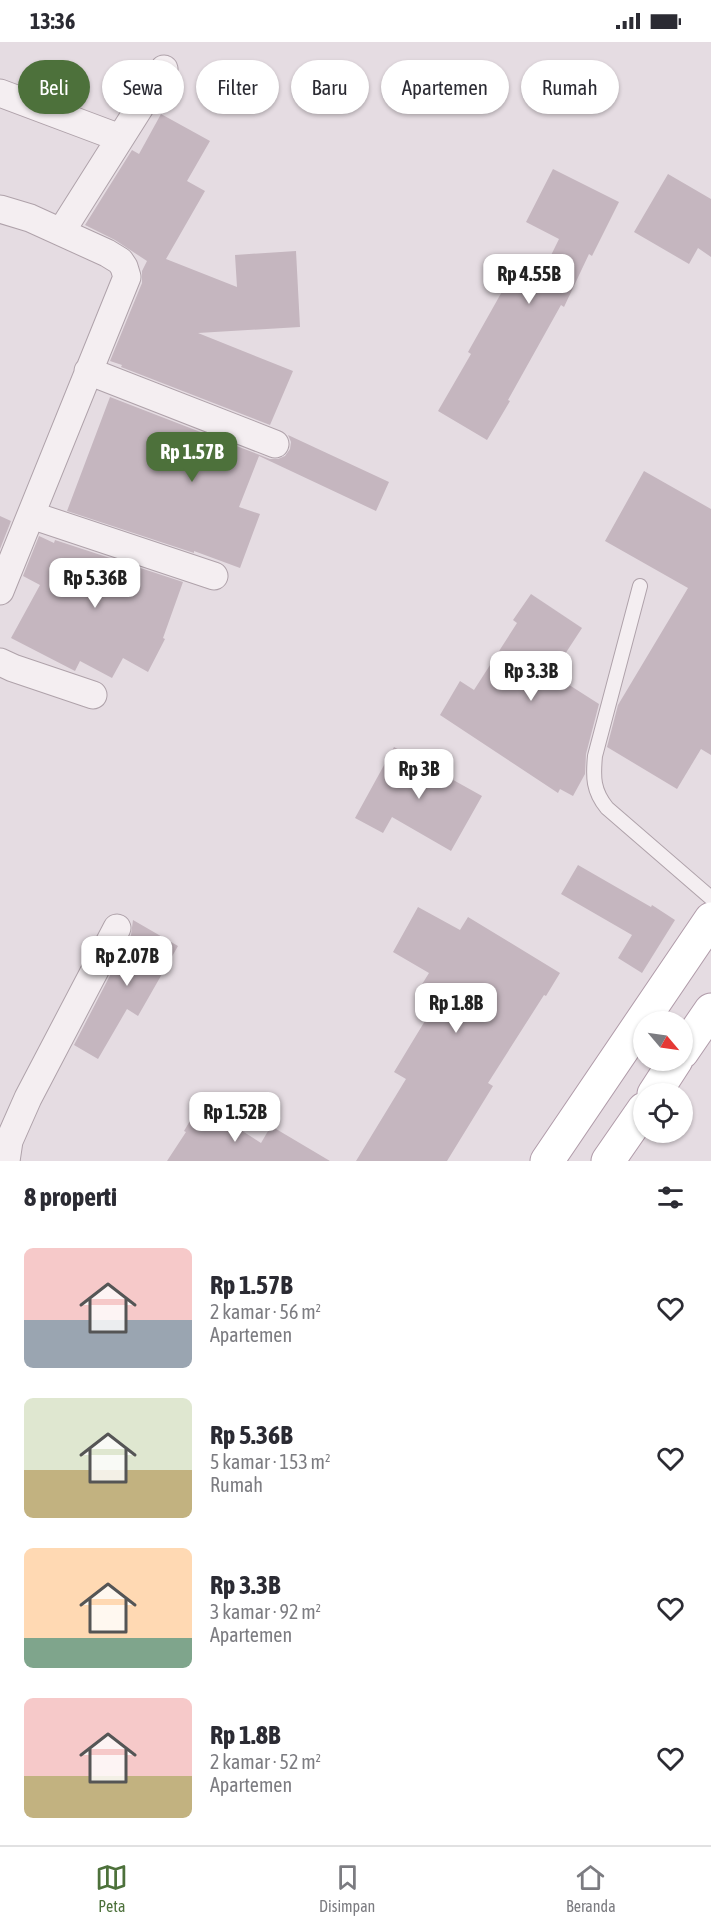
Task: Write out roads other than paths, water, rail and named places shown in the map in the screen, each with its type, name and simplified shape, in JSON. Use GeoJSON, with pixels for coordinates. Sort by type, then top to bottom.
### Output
{"type":"FeatureCollection","features":[{"type":"Feature","properties":{"kind":"main road"},"geometry":{"type":"LineString","coordinates":[[547,1161],[711,919]]}},
{"type":"Feature","properties":{"kind":"main road"},"geometry":{"type":"LineString","coordinates":[[693,1036],[711,1010]]}},
{"type":"Feature","properties":{"kind":"main road"},"geometry":{"type":"LineString","coordinates":[[608,1161],[633,1125]]}},
{"type":"Feature","properties":{"kind":"street"},"geometry":{"type":"LineString","coordinates":[[0,93],[120,138]]}},
{"type":"Feature","properties":{"kind":"street"},"geometry":{"type":"LineString","coordinates":[[61,232],[135,114]]}},
{"type":"Feature","properties":{"kind":"street"},"geometry":{"type":"LineString","coordinates":[[0,209],[30,218],[115,257],[124,267],[127,277],[0,591]]}},
{"type":"Feature","properties":{"kind":"street"},"geometry":{"type":"LineString","coordinates":[[88,371],[275,444]]}},
{"type":"Feature","properties":{"kind":"street"},"geometry":{"type":"LineString","coordinates":[[31,515],[214,576]]}},
{"type":"Feature","properties":{"kind":"street"},"geometry":{"type":"LineString","coordinates":[[0,662],[93,695]]}},
{"type":"Feature","properties":{"kind":"street"},"geometry":{"type":"LineString","coordinates":[[6,1161],[9,1141],[28,1098],[117,928]]}},
{"type":"Feature","properties":{"kind":"lane"},"geometry":{"type":"LineString","coordinates":[[640,586],[595,756],[593,777],[595,788],[607,808],[711,898]]}}]}
